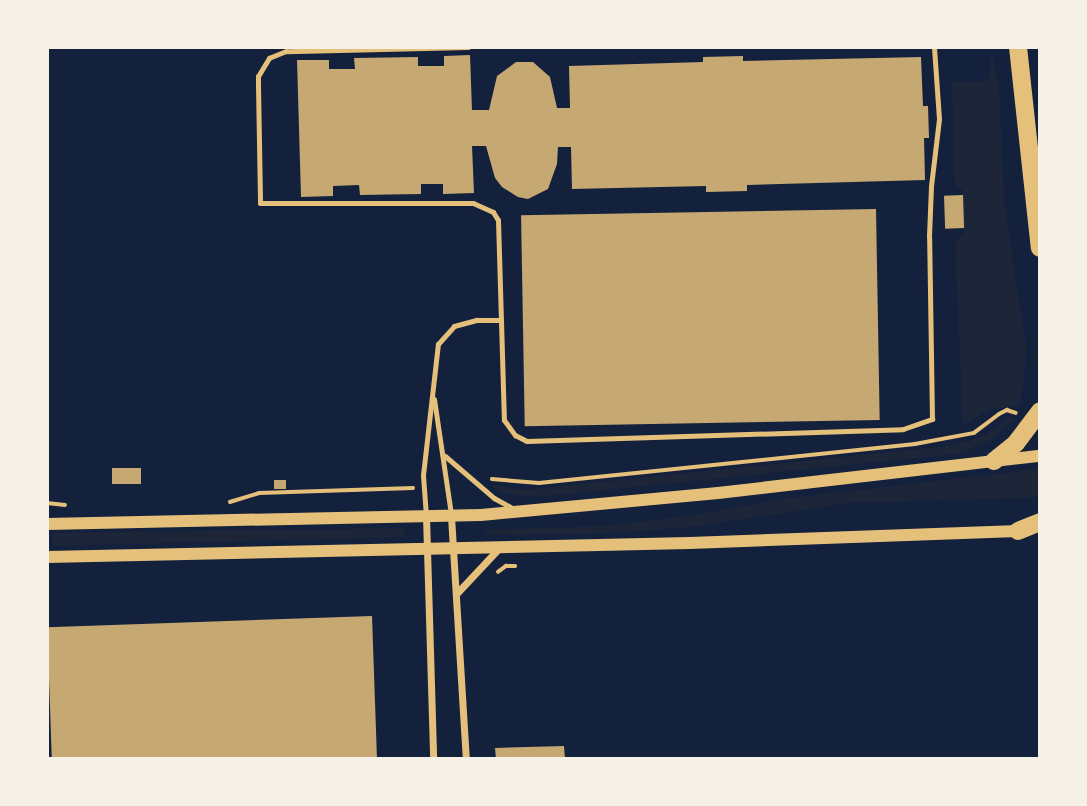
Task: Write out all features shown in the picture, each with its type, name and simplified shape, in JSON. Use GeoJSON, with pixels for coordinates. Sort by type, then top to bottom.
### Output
{"type":"FeatureCollection","features":[{"type":"Feature","properties":{"kind":"highway"},"geometry":{"type":"LineString","coordinates":[[1018,47],[1040,248]]}},
{"type":"Feature","properties":{"kind":"highway"},"geometry":{"type":"LineString","coordinates":[[995,461],[1016,443],[1037,416]]}},
{"type":"Feature","properties":{"kind":"highway"},"geometry":{"type":"LineString","coordinates":[[1018,531],[1040,522]]}},
{"type":"Feature","properties":{"kind":"street"},"geometry":{"type":"LineString","coordinates":[[47,524],[451,516],[520,512],[718,493],[1040,456]]}},
{"type":"Feature","properties":{"kind":"street"},"geometry":{"type":"LineString","coordinates":[[426,516],[433,759]]}},
{"type":"Feature","properties":{"kind":"street"},"geometry":{"type":"LineString","coordinates":[[451,516],[466,759]]}},
{"type":"Feature","properties":{"kind":"street"},"geometry":{"type":"LineString","coordinates":[[47,556],[1040,531]]}},
{"type":"Feature","properties":{"kind":"street"},"geometry":{"type":"LineString","coordinates":[[457,593],[502,546]]}},
{"type":"Feature","properties":{"kind":"lane"},"geometry":{"type":"LineString","coordinates":[[468,47],[286,51],[269,58],[258,76],[260,203],[482,205],[498,220],[504,420],[515,435],[527,440],[903,429],[932,419],[929,236],[931,186],[939,119],[934,47]]}},
{"type":"Feature","properties":{"kind":"lane"},"geometry":{"type":"LineString","coordinates":[[426,516],[423,488],[434,357],[442,336],[464,322],[501,320]]}},
{"type":"Feature","properties":{"kind":"lane"},"geometry":{"type":"LineString","coordinates":[[433,392],[445,456],[451,516]]}},
{"type":"Feature","properties":{"kind":"lane"},"geometry":{"type":"LineString","coordinates":[[445,456],[477,485],[520,512]]}},
{"type":"Feature","properties":{"kind":"path"},"geometry":{"type":"LineString","coordinates":[[477,485],[483,478],[539,483],[951,439],[974,433],[1007,410],[1037,416]]}},
{"type":"Feature","properties":{"kind":"path"},"geometry":{"type":"LineString","coordinates":[[223,504],[259,493],[423,488]]}},
{"type":"Feature","properties":{"kind":"path"},"geometry":{"type":"LineString","coordinates":[[47,503],[71,506]]}},
{"type":"Feature","properties":{"kind":"path"},"geometry":{"type":"LineString","coordinates":[[492,576],[506,566],[515,566]]}},
{"type":"Feature","properties":{"kind":"shaded area"},"geometry":{"type":"Polygon","coordinates":[[[992,47],[1000,103],[1004,202],[1026,346],[1024,381],[1019,406],[990,409],[963,425],[955,242],[965,233],[962,188],[955,186],[952,82],[989,81],[992,47]]]}},
{"type":"Feature","properties":{"kind":"shaded area"},"geometry":{"type":"Polygon","coordinates":[[[1008,418],[1014,419],[991,440],[957,454],[535,497],[502,493],[490,485],[524,490],[956,445],[984,436],[1008,418]]]}},
{"type":"Feature","properties":{"kind":"shaded area"},"geometry":{"type":"Polygon","coordinates":[[[1040,469],[1040,497],[849,503],[691,527],[608,533],[487,535],[486,532],[606,526],[690,516],[782,499],[1040,469]]]}},
{"type":"Feature","properties":{"kind":"shaded area"},"geometry":{"type":"Polygon","coordinates":[[[404,528],[404,537],[53,546],[52,533],[404,528]]]}},
{"type":"Feature","properties":{"kind":"building"},"geometry":{"type":"Polygon","coordinates":[[[470,55],[472,110],[489,110],[497,76],[516,62],[533,62],[550,77],[557,108],[570,108],[569,66],[703,62],[703,57],[743,56],[743,61],[921,57],[923,106],[928,106],[929,138],[924,138],[925,180],[747,185],[747,191],[706,192],[706,186],[572,189],[571,147],[558,147],[557,164],[548,189],[528,199],[518,197],[502,187],[495,178],[486,146],[472,146],[474,193],[443,194],[443,184],[421,184],[421,194],[360,195],[359,185],[333,186],[333,196],[301,197],[297,60],[329,60],[329,69],[355,69],[354,58],[418,57],[418,66],[444,66],[444,56],[470,55]]]}},
{"type":"Feature","properties":{"kind":"building"},"geometry":{"type":"Polygon","coordinates":[[[963,195],[964,228],[945,229],[944,196],[963,195]]]}},
{"type":"Feature","properties":{"kind":"building"},"geometry":{"type":"Polygon","coordinates":[[[876,209],[880,420],[525,426],[521,215],[876,209]]]}},
{"type":"Feature","properties":{"kind":"building"},"geometry":{"type":"Polygon","coordinates":[[[112,468],[141,468],[141,484],[112,484],[112,468]]]}},
{"type":"Feature","properties":{"kind":"building"},"geometry":{"type":"Polygon","coordinates":[[[274,480],[286,480],[286,489],[274,489],[274,480]]]}},
{"type":"Feature","properties":{"kind":"building"},"geometry":{"type":"Polygon","coordinates":[[[372,616],[377,759],[52,759],[47,627],[372,616]]]}},
{"type":"Feature","properties":{"kind":"building"},"geometry":{"type":"Polygon","coordinates":[[[564,746],[565,759],[496,759],[495,748],[564,746]]]}}]}
